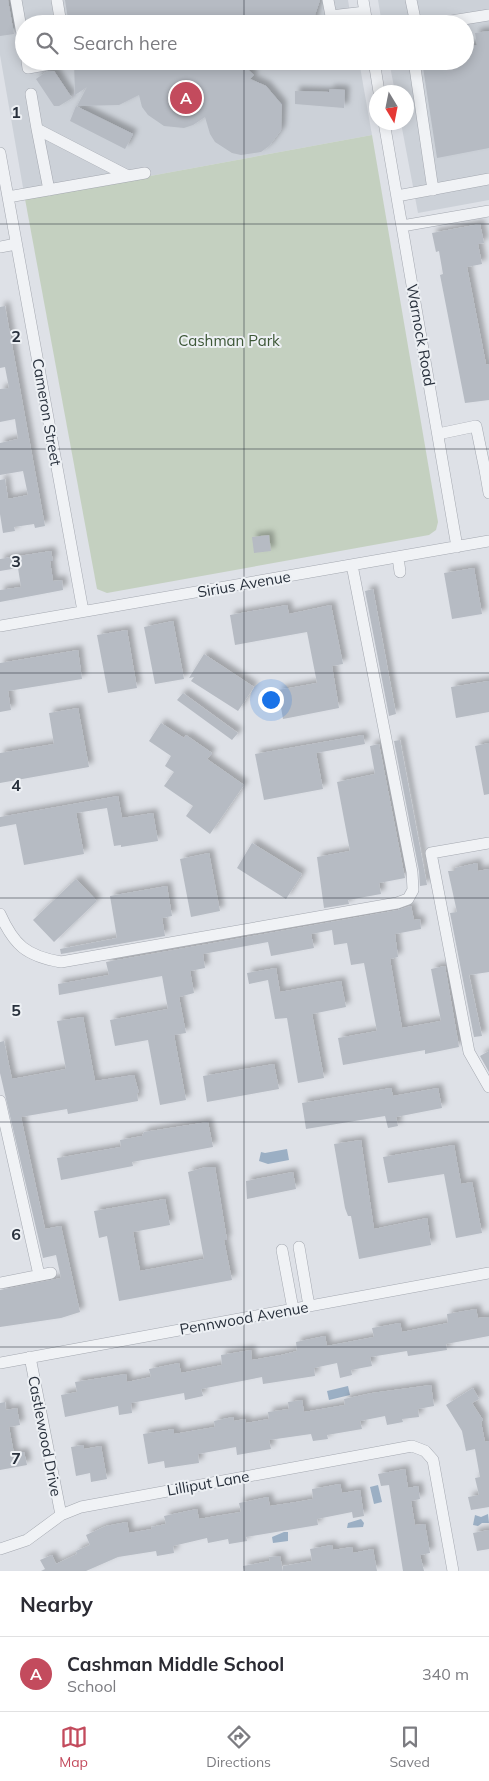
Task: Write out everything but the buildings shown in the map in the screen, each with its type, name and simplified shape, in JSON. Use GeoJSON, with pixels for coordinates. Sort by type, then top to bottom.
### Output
{"type":"FeatureCollection","features":[{"type":"Feature","properties":{"kind":"street"},"geometry":{"type":"LineString","coordinates":[[16,0],[19,15]]}},
{"type":"Feature","properties":{"kind":"street"},"geometry":{"type":"LineString","coordinates":[[57,0],[60,15]]}},
{"type":"Feature","properties":{"kind":"street"},"geometry":{"type":"LineString","coordinates":[[328,0],[331,15]]}},
{"type":"Feature","properties":{"kind":"street"},"geometry":{"type":"LineString","coordinates":[[363,0],[366,15]]}},
{"type":"Feature","properties":{"kind":"street"},"geometry":{"type":"LineString","coordinates":[[411,0],[414,15]]}},
{"type":"Feature","properties":{"kind":"street"},"geometry":{"type":"LineString","coordinates":[[474,17],[489,14]]}},
{"type":"Feature","properties":{"kind":"street"},"geometry":{"type":"LineString","coordinates":[[375,70],[378,85]]}},
{"type":"Feature","properties":{"kind":"street"},"geometry":{"type":"LineString","coordinates":[[415,70],[433,190]]}},
{"type":"Feature","properties":{"kind":"street"},"geometry":{"type":"LineString","coordinates":[[31,94],[49,190]]}},
{"type":"Feature","properties":{"kind":"street"},"geometry":{"type":"LineString","coordinates":[[37,129],[128,176]]}},
{"type":"Feature","properties":{"kind":"street","name":"Warnock Road"},"geometry":{"type":"LineString","coordinates":[[385,130],[457,547]]}},
{"type":"Feature","properties":{"kind":"street","name":"Cameron Street"},"geometry":{"type":"LineString","coordinates":[[0,153],[8,198],[6,218],[16,244],[83,611]]}},
{"type":"Feature","properties":{"kind":"street"},"geometry":{"type":"LineString","coordinates":[[8,198],[145,173]]}},
{"type":"Feature","properties":{"kind":"street"},"geometry":{"type":"LineString","coordinates":[[397,196],[489,179]]}},
{"type":"Feature","properties":{"kind":"street"},"geometry":{"type":"LineString","coordinates":[[402,226],[489,211]]}},
{"type":"Feature","properties":{"kind":"street"},"geometry":{"type":"LineString","coordinates":[[0,247],[16,244]]}},
{"type":"Feature","properties":{"kind":"street"},"geometry":{"type":"LineString","coordinates":[[438,434],[476,426],[487,470],[489,493]]}},
{"type":"Feature","properties":{"kind":"street","name":"Sirius Avenue"},"geometry":{"type":"LineString","coordinates":[[0,626],[489,541]]}},
{"type":"Feature","properties":{"kind":"street"},"geometry":{"type":"LineString","coordinates":[[398,557],[400,572]]}},
{"type":"Feature","properties":{"kind":"street"},"geometry":{"type":"LineString","coordinates":[[0,914],[10,936],[25,950],[39,958],[61,962],[397,903],[408,899],[413,890],[412,872],[352,565]]}},
{"type":"Feature","properties":{"kind":"street"},"geometry":{"type":"LineString","coordinates":[[489,843],[430,853],[469,1052],[489,1087]]}},
{"type":"Feature","properties":{"kind":"street"},"geometry":{"type":"LineString","coordinates":[[0,1101],[39,1276]]}},
{"type":"Feature","properties":{"kind":"street"},"geometry":{"type":"LineString","coordinates":[[299,1247],[309,1306]]}},
{"type":"Feature","properties":{"kind":"street"},"geometry":{"type":"LineString","coordinates":[[282,1250],[292,1309]]}},
{"type":"Feature","properties":{"kind":"street"},"geometry":{"type":"LineString","coordinates":[[0,1283],[51,1273]]}},
{"type":"Feature","properties":{"kind":"street","name":"Pennwood Avenue"},"geometry":{"type":"LineString","coordinates":[[0,1363],[489,1273]]}},
{"type":"Feature","properties":{"kind":"street","name":"Castlewood Drive"},"geometry":{"type":"LineString","coordinates":[[30,1357],[61,1515]]}},
{"type":"Feature","properties":{"kind":"street","name":"Lilliput Lane"},"geometry":{"type":"LineString","coordinates":[[0,1549],[27,1540],[61,1515],[81,1507],[412,1446],[425,1451],[433,1460],[452,1571]]}},
{"type":"Feature","properties":{"kind":"shaded area"},"geometry":{"type":"Polygon","coordinates":[[[0,0],[348,0],[350,15],[15,15],[15,70],[361,70],[369,118],[369,130],[371,130],[372,135],[25,199],[0,55],[0,0]]]}},
{"type":"Feature","properties":{"kind":"shaded area"},"geometry":{"type":"Polygon","coordinates":[[[378,0],[489,0],[489,200],[418,213],[402,130],[414,130],[414,85],[394,85],[391,70],[474,70],[474,15],[380,15],[378,0]]]}},
{"type":"Feature","properties":{"kind":"green space","name":"Cashman Park"},"geometry":{"type":"Polygon","coordinates":[[[372,135],[438,522],[436,530],[429,535],[107,593],[97,589],[25,199],[372,135]]]}},
{"type":"Feature","properties":{"kind":"water"},"geometry":{"type":"Polygon","coordinates":[[[287,1149],[289,1160],[268,1164],[259,1161],[261,1152],[287,1149]]]}},
{"type":"Feature","properties":{"kind":"water"},"geometry":{"type":"Polygon","coordinates":[[[348,1386],[350,1395],[329,1400],[327,1391],[348,1386]]]}},
{"type":"Feature","properties":{"kind":"water"},"geometry":{"type":"Polygon","coordinates":[[[378,1485],[382,1502],[374,1504],[370,1487],[378,1485]]]}},
{"type":"Feature","properties":{"kind":"water"},"geometry":{"type":"Polygon","coordinates":[[[488,1514],[489,1523],[482,1523],[478,1526],[473,1525],[475,1515],[481,1517],[488,1514]]]}},
{"type":"Feature","properties":{"kind":"water"},"geometry":{"type":"Polygon","coordinates":[[[361,1519],[364,1523],[363,1527],[347,1528],[348,1523],[361,1519]]]}},
{"type":"Feature","properties":{"kind":"water"},"geometry":{"type":"Polygon","coordinates":[[[288,1532],[288,1541],[273,1543],[272,1537],[288,1532]]]}},
{"type":"Feature","properties":{"kind":"place","name":"Cashman Middle School"},"geometry":{"type":"Point","coordinates":[186,98]}}]}
